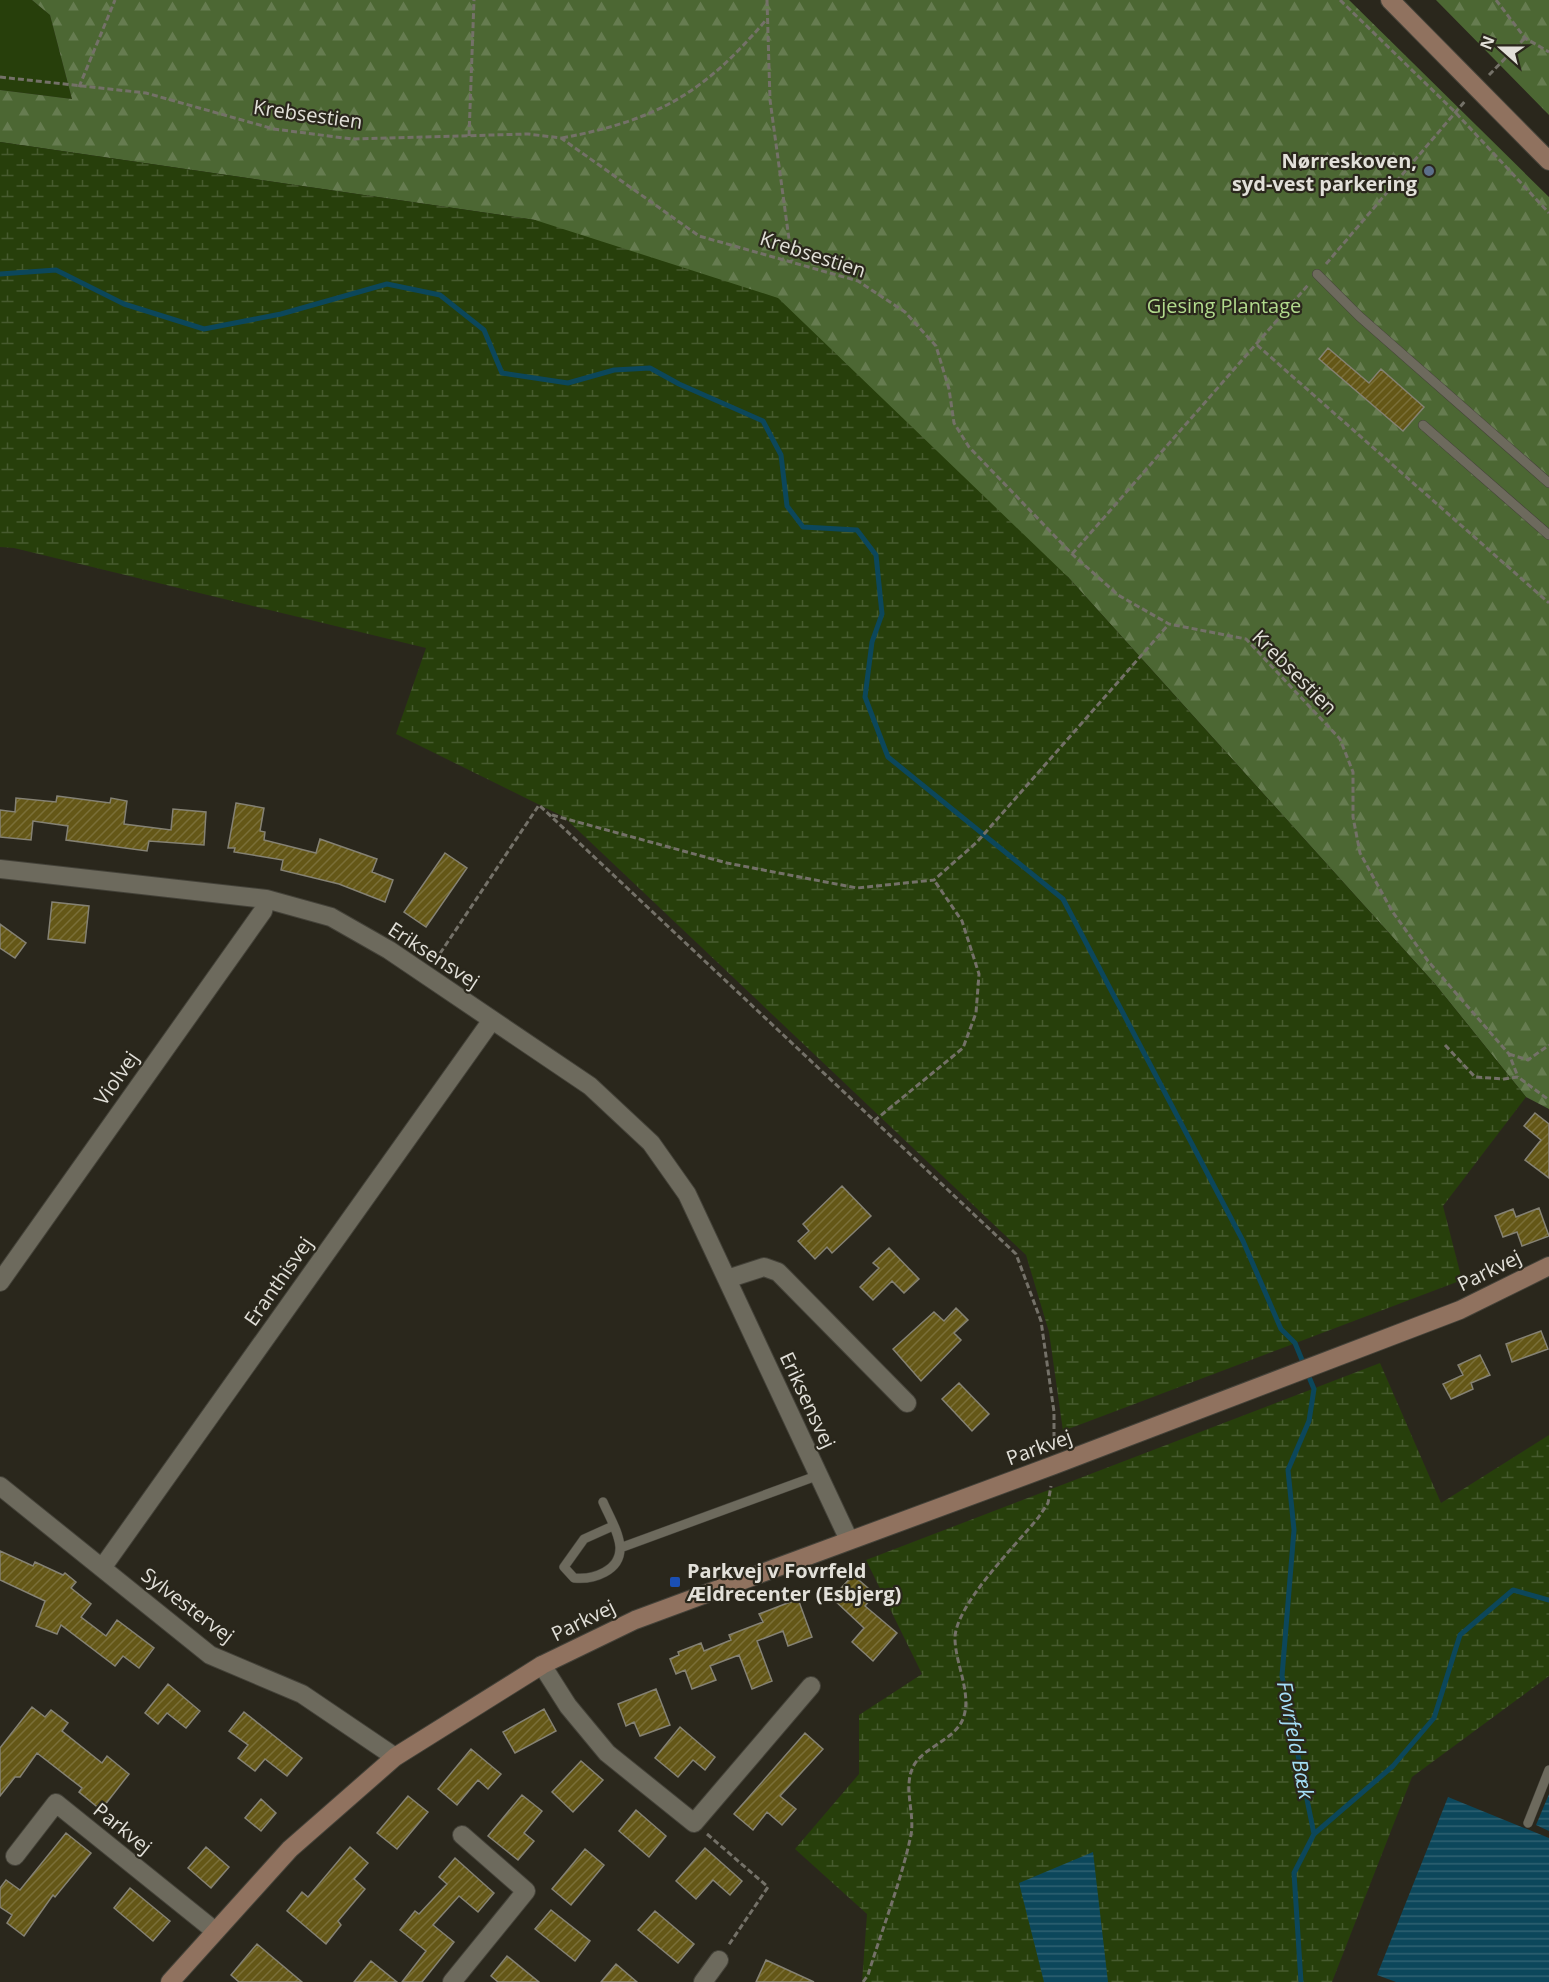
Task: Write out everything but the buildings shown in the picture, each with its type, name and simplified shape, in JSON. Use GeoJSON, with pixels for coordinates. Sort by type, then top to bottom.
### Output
{"type":"FeatureCollection","features":[{"type":"Feature","properties":{"kind":"street"},"geometry":{"type":"LineString","coordinates":[[1390,0],[1549,161]]}},
{"type":"Feature","properties":{"kind":"street","name":"Eriksensvej"},"geometry":{"type":"LineString","coordinates":[[0,869],[266,899],[330,916],[388,950],[590,1086],[651,1143],[687,1194],[849,1540]]}},
{"type":"Feature","properties":{"kind":"street","name":"Violvej"},"geometry":{"type":"LineString","coordinates":[[0,1282],[263,911],[266,899]]}},
{"type":"Feature","properties":{"kind":"street","name":"Eranthisvej"},"geometry":{"type":"LineString","coordinates":[[102,1568],[492,1020]]}},
{"type":"Feature","properties":{"kind":"street","name":"Parkvej"},"geometry":{"type":"LineString","coordinates":[[170,1982],[290,1849],[395,1757],[542,1665],[635,1620],[1054,1465],[1460,1310],[1549,1266]]}},
{"type":"Feature","properties":{"kind":"street"},"geometry":{"type":"LineString","coordinates":[[727,1279],[764,1267],[778,1272],[907,1403]]}},
{"type":"Feature","properties":{"kind":"street","name":"Sylvestervej"},"geometry":{"type":"LineString","coordinates":[[0,1486],[210,1655],[302,1694],[395,1757]]}},
{"type":"Feature","properties":{"kind":"street","name":"Parkvej"},"geometry":{"type":"LineString","coordinates":[[542,1665],[568,1706],[607,1753],[694,1823]]}},
{"type":"Feature","properties":{"kind":"street"},"geometry":{"type":"LineString","coordinates":[[694,1823],[811,1686]]}},
{"type":"Feature","properties":{"kind":"street","name":"Parkvej"},"geometry":{"type":"LineString","coordinates":[[15,1856],[56,1803],[215,1931]]}},
{"type":"Feature","properties":{"kind":"street"},"geometry":{"type":"LineString","coordinates":[[452,1982],[526,1891],[462,1835]]}},
{"type":"Feature","properties":{"kind":"street"},"geometry":{"type":"LineString","coordinates":[[703,1982],[719,1960]]}},
{"type":"Feature","properties":{"kind":"lane"},"geometry":{"type":"LineString","coordinates":[[1317,274],[1359,316],[1549,483]]}},
{"type":"Feature","properties":{"kind":"lane"},"geometry":{"type":"LineString","coordinates":[[1423,425],[1549,535]]}},
{"type":"Feature","properties":{"kind":"lane"},"geometry":{"type":"LineString","coordinates":[[620,1548],[819,1475]]}},
{"type":"Feature","properties":{"kind":"lane"},"geometry":{"type":"LineString","coordinates":[[603,1502],[613,1526],[620,1548],[612,1565],[598,1577],[586,1580],[574,1578],[564,1567],[584,1539],[613,1526]]}},
{"type":"Feature","properties":{"kind":"lane"},"geometry":{"type":"LineString","coordinates":[[1528,1823],[1549,1770]]}},
{"type":"Feature","properties":{"kind":"path"},"geometry":{"type":"LineString","coordinates":[[78,87],[115,0]]}},
{"type":"Feature","properties":{"kind":"path"},"geometry":{"type":"LineString","coordinates":[[469,135],[474,0]]}},
{"type":"Feature","properties":{"kind":"path"},"geometry":{"type":"LineString","coordinates":[[767,0],[770,100],[792,261]]}},
{"type":"Feature","properties":{"kind":"path"},"geometry":{"type":"LineString","coordinates":[[1340,0],[1455,112],[1549,213]]}},
{"type":"Feature","properties":{"kind":"path"},"geometry":{"type":"LineString","coordinates":[[1496,0],[1525,38],[1549,52]]}},
{"type":"Feature","properties":{"kind":"path"},"geometry":{"type":"LineString","coordinates":[[561,138],[609,129],[655,112],[698,88],[735,57],[767,19]]}},
{"type":"Feature","properties":{"kind":"path"},"geometry":{"type":"LineString","coordinates":[[1072,554],[1257,345],[1455,112],[1525,38]]}},
{"type":"Feature","properties":{"kind":"path","name":"Krebsestien"},"geometry":{"type":"LineString","coordinates":[[0,77],[146,93],[274,129],[352,139],[528,134],[561,138],[699,236],[858,281],[905,312],[936,346],[949,388],[954,423],[969,447],[1072,554],[1118,595],[1169,624],[1246,639],[1340,739],[1353,772],[1353,817],[1360,853],[1392,910],[1428,961],[1509,1054],[1518,1077]]}},
{"type":"Feature","properties":{"kind":"path"},"geometry":{"type":"LineString","coordinates":[[1257,345],[1549,603]]}},
{"type":"Feature","properties":{"kind":"path"},"geometry":{"type":"LineString","coordinates":[[549,814],[727,863],[857,888],[934,880],[977,842],[1169,624]]}},
{"type":"Feature","properties":{"kind":"path"},"geometry":{"type":"LineString","coordinates":[[426,975],[539,805],[1016,1254],[1041,1321],[1054,1412],[1054,1465],[1048,1503],[969,1601],[959,1617],[954,1638],[966,1701],[963,1719],[953,1731],[913,1765],[909,1782],[912,1808],[911,1834],[868,1975],[863,1982]]}},
{"type":"Feature","properties":{"kind":"path"},"geometry":{"type":"LineString","coordinates":[[874,1121],[963,1048],[976,1013],[979,974],[962,921],[934,880]]}},
{"type":"Feature","properties":{"kind":"path"},"geometry":{"type":"LineString","coordinates":[[1445,1045],[1475,1077],[1504,1079],[1518,1077],[1549,1100]]}},
{"type":"Feature","properties":{"kind":"path"},"geometry":{"type":"LineString","coordinates":[[1509,1054],[1528,1060],[1549,1045]]}},
{"type":"Feature","properties":{"kind":"path"},"geometry":{"type":"LineString","coordinates":[[694,1823],[768,1887],[719,1960]]}},
{"type":"Feature","properties":{"kind":"green space"},"geometry":{"type":"Polygon","coordinates":[[[0,0],[32,0],[50,15],[72,99],[0,90],[0,0]]]}},
{"type":"Feature","properties":{"kind":"green space","name":"Gjesing Plantage"},"geometry":{"type":"Polygon","coordinates":[[[32,0],[1349,0],[1549,197],[1549,1109],[1526,1097],[1435,984],[1068,577],[535,220],[0,142],[0,90],[72,99],[50,15],[32,0]]]}},
{"type":"Feature","properties":{"kind":"green space"},"geometry":{"type":"Polygon","coordinates":[[[1436,0],[1549,0],[1549,115],[1436,0]]]}},
{"type":"Feature","properties":{"kind":"green space"},"geometry":{"type":"Polygon","coordinates":[[[0,142],[535,220],[778,298],[1068,577],[1435,984],[1526,1097],[1443,1206],[1462,1280],[1063,1431],[1049,1332],[1026,1255],[564,817],[396,734],[426,648],[14,548],[0,547],[0,142]]]}},
{"type":"Feature","properties":{"kind":"green space"},"geometry":{"type":"Polygon","coordinates":[[[1380,1363],[1441,1503],[1549,1435],[1549,1676],[1412,1777],[1332,1982],[862,1982],[867,1914],[795,1849],[859,1774],[859,1715],[922,1674],[866,1560],[1380,1363]]]}},
{"type":"Feature","properties":{"kind":"water"},"geometry":{"type":"Polygon","coordinates":[[[1549,1794],[1549,1831],[1536,1825],[1549,1794]]]}},
{"type":"Feature","properties":{"kind":"water"},"geometry":{"type":"Polygon","coordinates":[[[1448,1797],[1549,1838],[1549,1982],[1396,1982],[1377,1975],[1448,1797]]]}},
{"type":"Feature","properties":{"kind":"water"},"geometry":{"type":"Polygon","coordinates":[[[1093,1852],[1108,1982],[1044,1982],[1019,1883],[1093,1852]]]}},
{"type":"Feature","properties":{"kind":"waterway","name":"Fovrfeld Bæk"},"geometry":{"type":"LineString","coordinates":[[0,274],[56,270],[124,304],[204,329],[281,314],[387,284],[440,295],[484,330],[502,373],[568,383],[614,370],[650,368],[679,384],[763,421],[781,455],[787,506],[803,527],[857,530],[876,555],[882,614],[872,642],[865,697],[888,757],[1063,899],[1243,1241],[1281,1329],[1295,1343],[1314,1389],[1309,1421],[1288,1470],[1294,1530],[1282,1676],[1314,1834],[1294,1873],[1301,1982]]}},
{"type":"Feature","properties":{"kind":"waterway"},"geometry":{"type":"LineString","coordinates":[[1314,1834],[1393,1766],[1434,1718],[1460,1635],[1513,1590],[1549,1600]]}},
{"type":"Feature","properties":{"kind":"place","name":"Nørreskoven, syd-vest parkering"},"geometry":{"type":"Point","coordinates":[1429,171]}},
{"type":"Feature","properties":{"kind":"place","name":"Parkvej v Fovrfeld Ældrecenter (Esbjerg)"},"geometry":{"type":"Point","coordinates":[675,1582]}}]}
